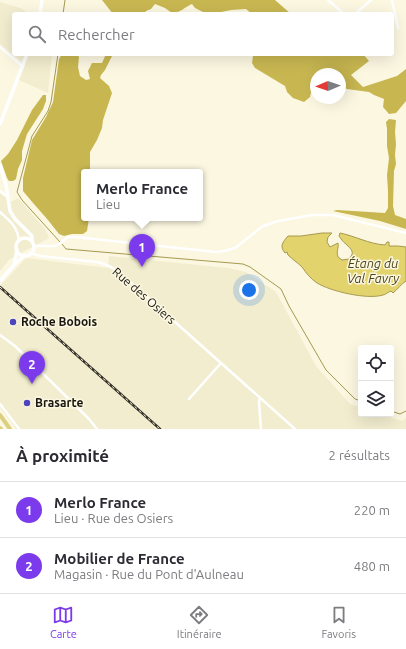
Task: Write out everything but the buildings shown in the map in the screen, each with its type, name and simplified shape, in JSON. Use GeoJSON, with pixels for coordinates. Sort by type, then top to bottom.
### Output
{"type":"FeatureCollection","features":[{"type":"Feature","properties":{"kind":"main road"},"geometry":{"type":"LineString","coordinates":[[0,415],[10,429]]}},
{"type":"Feature","properties":{"kind":"street"},"geometry":{"type":"LineString","coordinates":[[40,12],[42,0]]}},
{"type":"Feature","properties":{"kind":"street"},"geometry":{"type":"LineString","coordinates":[[328,0],[342,12]]}},
{"type":"Feature","properties":{"kind":"street"},"geometry":{"type":"LineString","coordinates":[[357,12],[371,0]]}},
{"type":"Feature","properties":{"kind":"street"},"geometry":{"type":"LineString","coordinates":[[392,0],[398,28]]}},
{"type":"Feature","properties":{"kind":"street"},"geometry":{"type":"LineString","coordinates":[[0,47],[22,66]]}},
{"type":"Feature","properties":{"kind":"street"},"geometry":{"type":"LineString","coordinates":[[0,124],[26,56]]}},
{"type":"Feature","properties":{"kind":"street"},"geometry":{"type":"LineString","coordinates":[[0,165],[6,185],[10,211],[13,217],[32,236],[33,244],[33,249],[30,253],[25,255],[14,265],[0,281]]}},
{"type":"Feature","properties":{"kind":"street"},"geometry":{"type":"LineString","coordinates":[[0,191],[5,195],[8,195]]}},
{"type":"Feature","properties":{"kind":"street"},"geometry":{"type":"LineString","coordinates":[[0,212],[18,231],[19,240],[16,246],[17,250],[14,265]]}},
{"type":"Feature","properties":{"kind":"street"},"geometry":{"type":"LineString","coordinates":[[27,238],[33,244],[53,246],[58,245],[68,237],[75,237],[216,252],[235,248],[263,226],[278,221],[319,214],[333,215],[406,233]]}},
{"type":"Feature","properties":{"kind":"street"},"geometry":{"type":"LineString","coordinates":[[27,238],[28,231]]}},
{"type":"Feature","properties":{"kind":"street"},"geometry":{"type":"LineString","coordinates":[[19,240],[22,238],[27,238]]}},
{"type":"Feature","properties":{"kind":"street"},"geometry":{"type":"LineString","coordinates":[[17,250],[20,254],[25,255]]}},
{"type":"Feature","properties":{"kind":"street","name":"Rue des Osiers"},"geometry":{"type":"LineString","coordinates":[[30,253],[40,256],[103,263],[112,267],[296,429]]}},
{"type":"Feature","properties":{"kind":"street"},"geometry":{"type":"LineString","coordinates":[[0,335],[15,346],[89,419],[97,429]]}},
{"type":"Feature","properties":{"kind":"street"},"geometry":{"type":"LineString","coordinates":[[189,399],[221,363]]}},
{"type":"Feature","properties":{"kind":"street"},"geometry":{"type":"LineString","coordinates":[[260,398],[260,429]]}},
{"type":"Feature","properties":{"kind":"street"},"geometry":{"type":"LineString","coordinates":[[0,404],[19,429]]}},
{"type":"Feature","properties":{"kind":"shaded area"},"geometry":{"type":"Polygon","coordinates":[[[102,0],[275,0],[289,12],[250,12],[246,9],[221,12],[203,12],[195,8],[192,4],[180,11],[171,12],[155,4],[151,9],[145,12],[111,12],[102,0]]]}},
{"type":"Feature","properties":{"kind":"shaded area"},"geometry":{"type":"Polygon","coordinates":[[[0,2],[20,8],[27,12],[12,12],[12,54],[0,44],[0,2]]]}},
{"type":"Feature","properties":{"kind":"shaded area"},"geometry":{"type":"Polygon","coordinates":[[[14,56],[52,56],[48,93],[19,80],[25,65],[14,56]]]}},
{"type":"Feature","properties":{"kind":"shaded area"},"geometry":{"type":"Polygon","coordinates":[[[61,56],[78,56],[78,67],[80,76],[86,80],[90,79],[88,71],[92,63],[102,63],[105,56],[112,56],[100,78],[109,86],[112,93],[103,120],[102,128],[90,152],[90,169],[81,169],[81,221],[89,221],[87,231],[83,234],[64,236],[59,234],[23,191],[23,178],[32,140],[53,102],[59,59],[61,56]]]}},
{"type":"Feature","properties":{"kind":"shaded area"},"geometry":{"type":"Polygon","coordinates":[[[253,56],[365,56],[369,61],[351,75],[363,87],[397,76],[406,69],[406,101],[396,113],[389,114],[383,107],[384,99],[369,92],[346,89],[346,68],[310,68],[310,97],[304,102],[293,98],[287,92],[285,86],[255,68],[252,63],[253,56]]]}},
{"type":"Feature","properties":{"kind":"shaded area"},"geometry":{"type":"Polygon","coordinates":[[[43,95],[46,95],[46,101],[43,109],[27,134],[22,151],[22,160],[16,179],[9,181],[1,161],[8,154],[17,140],[32,110],[43,95]]]}},
{"type":"Feature","properties":{"kind":"shaded area"},"geometry":{"type":"Polygon","coordinates":[[[389,119],[396,120],[396,164],[394,171],[393,206],[395,215],[406,219],[406,229],[380,221],[333,211],[385,213],[388,208],[387,175],[389,158],[386,122],[389,119]]]}},
{"type":"Feature","properties":{"kind":"shaded area"},"geometry":{"type":"Polygon","coordinates":[[[0,193],[11,202],[18,198],[45,229],[49,238],[10,259],[0,271],[0,193]]]}},
{"type":"Feature","properties":{"kind":"shaded area"},"geometry":{"type":"Polygon","coordinates":[[[109,256],[228,268],[246,272],[276,292],[316,366],[350,404],[358,407],[358,417],[390,417],[402,421],[406,418],[406,429],[16,429],[0,407],[0,286],[26,258],[108,268],[109,256]]]}},
{"type":"Feature","properties":{"kind":"water","name":"Étang du Val Favry"},"geometry":{"type":"Polygon","coordinates":[[[332,233],[328,237],[327,242],[330,247],[338,243],[337,255],[342,260],[349,259],[352,253],[339,236],[340,233],[373,243],[385,245],[389,242],[389,246],[406,247],[406,281],[393,293],[391,291],[384,295],[376,296],[359,296],[349,294],[317,283],[288,255],[287,252],[285,253],[283,251],[282,246],[283,242],[288,236],[332,233]]]}},
{"type":"Feature","properties":{"kind":"waterway"},"geometry":{"type":"LineString","coordinates":[[63,12],[65,0]]}},
{"type":"Feature","properties":{"kind":"waterway"},"geometry":{"type":"LineString","coordinates":[[58,56],[51,102],[48,111],[32,136],[17,192],[22,200],[60,242]]}},
{"type":"Feature","properties":{"kind":"waterway"},"geometry":{"type":"LineString","coordinates":[[62,244],[66,249],[243,264],[250,267],[281,289],[289,306],[326,370],[355,399],[358,400]]}},
{"type":"Feature","properties":{"kind":"waterway"},"geometry":{"type":"LineString","coordinates":[[394,412],[400,414],[406,411]]}},
{"type":"Feature","properties":{"kind":"railway"},"geometry":{"type":"LineString","coordinates":[[0,287],[160,429]]}},
{"type":"Feature","properties":{"kind":"place","name":"Merlo France"},"geometry":{"type":"Point","coordinates":[142,267]}},
{"type":"Feature","properties":{"kind":"place","name":"Roche Bobois"},"geometry":{"type":"Point","coordinates":[13,322]}},
{"type":"Feature","properties":{"kind":"place","name":"Mobilier de France"},"geometry":{"type":"Point","coordinates":[32,384]}},
{"type":"Feature","properties":{"kind":"place","name":"Brasarte"},"geometry":{"type":"Point","coordinates":[27,403]}}]}
